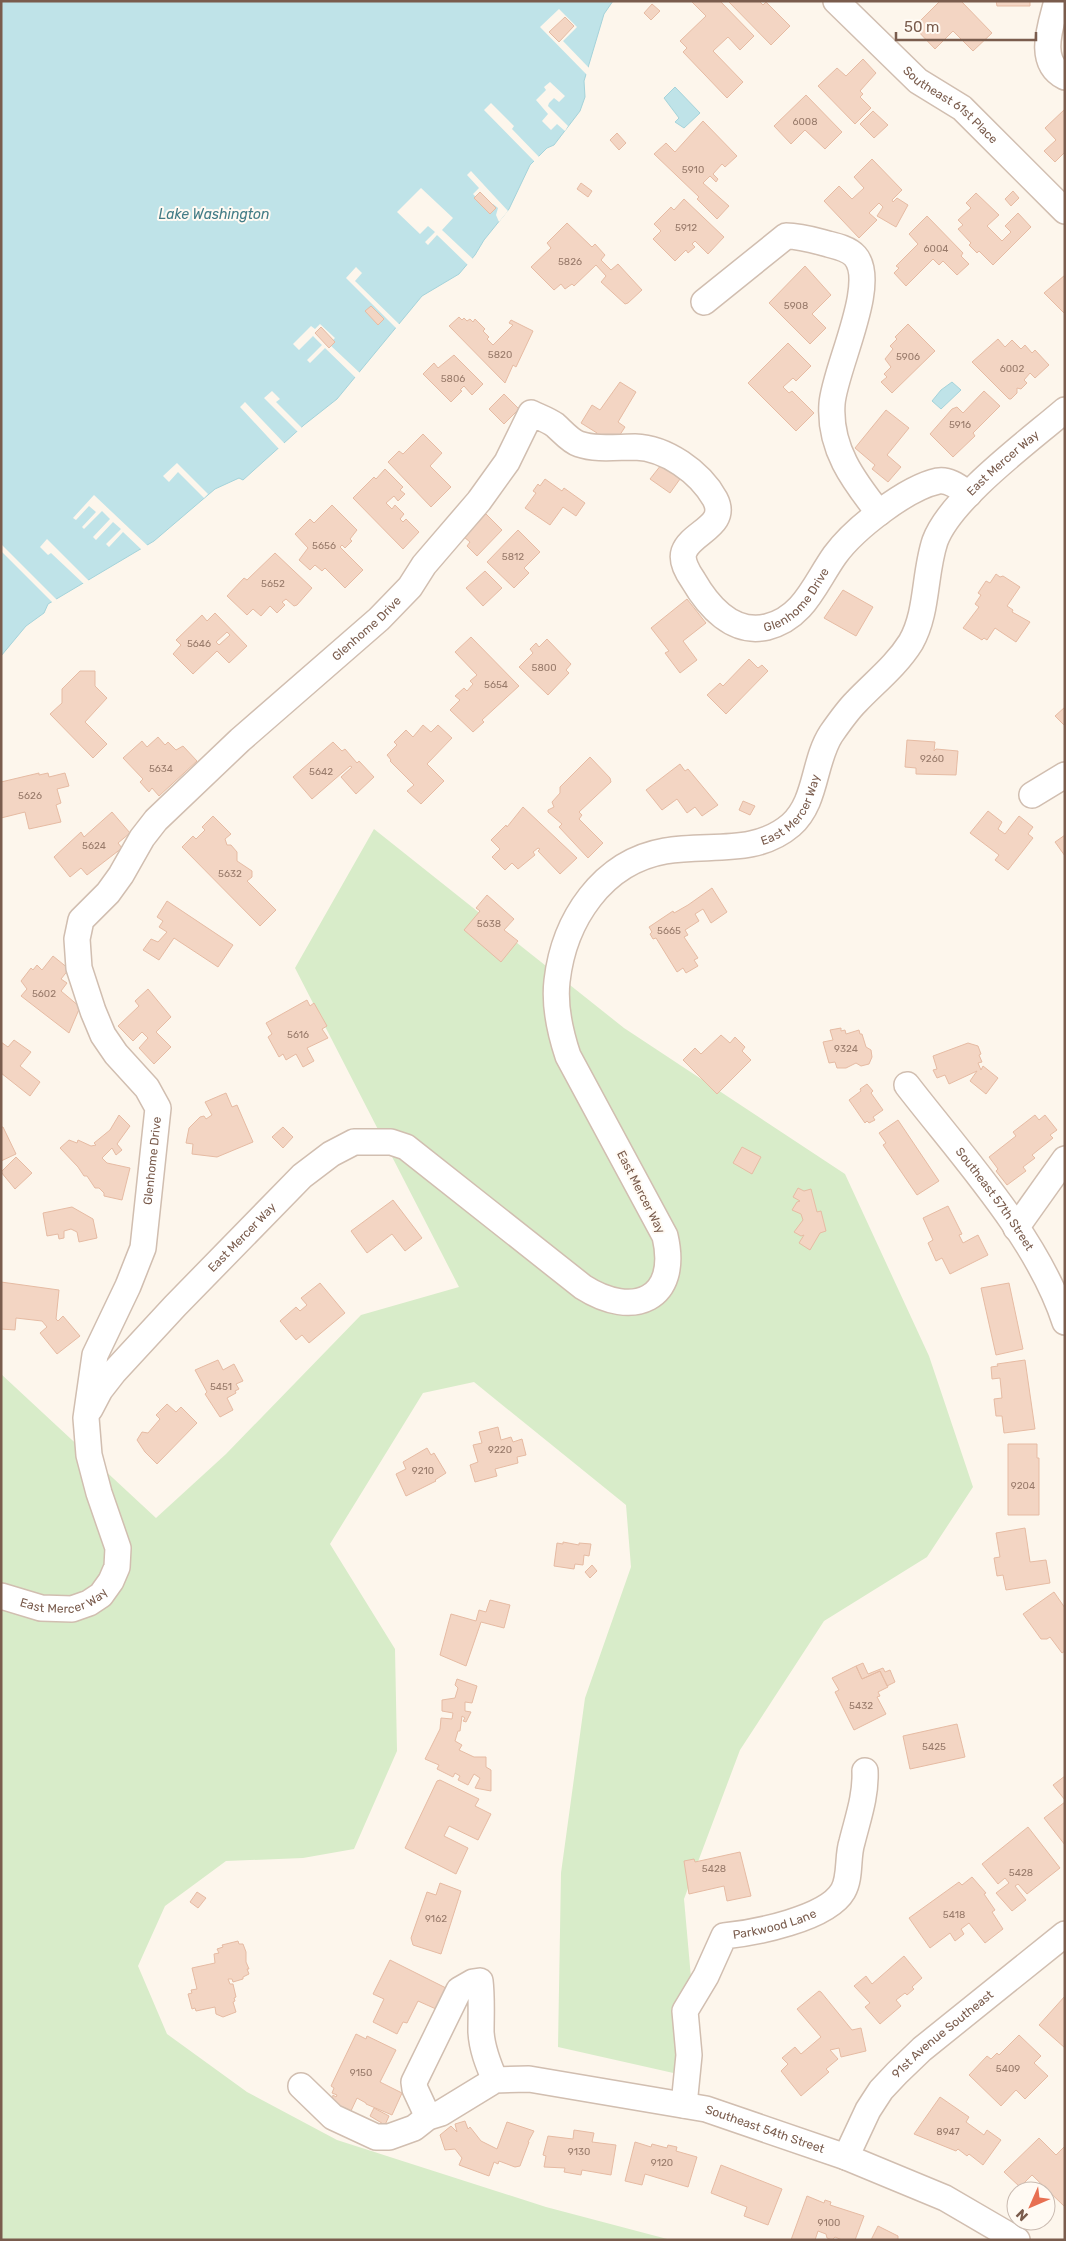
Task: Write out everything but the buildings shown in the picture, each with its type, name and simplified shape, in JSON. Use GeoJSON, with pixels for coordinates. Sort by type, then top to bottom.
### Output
{"type":"FeatureCollection","features":[{"type":"Feature","properties":{"kind":"street","name":"Southeast 61st Place"},"geometry":{"type":"LineString","coordinates":[[836,1],[918,81],[962,108],[1065,211]]}},
{"type":"Feature","properties":{"kind":"street"},"geometry":{"type":"LineString","coordinates":[[1057,1],[1046,45],[1053,66],[1058,73],[1065,77]]}},
{"type":"Feature","properties":{"kind":"street"},"geometry":{"type":"LineString","coordinates":[[704,302],[786,236],[801,236],[840,247],[855,256],[863,276],[858,308],[832,403],[836,446],[856,484],[879,513]]}},
{"type":"Feature","properties":{"kind":"street","name":"East Mercer Way"},"geometry":{"type":"LineString","coordinates":[[1,1596],[41,1608],[72,1609],[89,1603],[100,1595],[111,1581],[117,1567],[118,1548],[99,1493],[89,1455],[86,1418],[100,1390],[175,1306],[302,1176],[331,1154],[354,1142],[391,1142],[406,1147],[599,1298],[613,1302],[628,1303],[640,1301],[651,1295],[662,1284],[668,1270],[669,1254],[665,1236],[568,1056],[560,1032],[557,981],[565,946],[574,923],[586,900],[603,882],[619,869],[642,858],[665,851],[736,848],[776,835],[793,824],[806,803],[820,755],[830,736],[854,704],[896,662],[918,628],[935,542],[942,526],[969,494],[1065,410]]}},
{"type":"Feature","properties":{"kind":"street","name":"Glenhome Drive"},"geometry":{"type":"LineString","coordinates":[[86,1418],[95,1355],[128,1286],[143,1248],[158,1108],[147,1088],[116,1054],[103,1035],[79,968],[77,939],[81,920],[108,893],[121,875],[142,838],[156,820],[240,740],[380,619],[410,586],[424,565],[479,500],[507,462],[532,413],[554,424],[578,444],[607,448],[638,447],[658,452],[671,457],[697,475],[710,490],[716,501],[718,512],[714,522],[688,544],[683,555],[687,570],[704,598],[718,614],[751,628],[766,627],[787,620],[804,604],[835,555],[851,535],[879,513],[916,490],[939,481],[950,483],[969,494]]}},
{"type":"Feature","properties":{"kind":"street"},"geometry":{"type":"LineString","coordinates":[[1032,795],[1065,775]]}},
{"type":"Feature","properties":{"kind":"street","name":"Southeast 57th Street"},"geometry":{"type":"LineString","coordinates":[[907,1086],[1016,1228],[1032,1252],[1065,1322]]}},
{"type":"Feature","properties":{"kind":"street"},"geometry":{"type":"LineString","coordinates":[[1016,1228],[1065,1159]]}},
{"type":"Feature","properties":{"kind":"street","name":"Parkwood Lane"},"geometry":{"type":"LineString","coordinates":[[684,2105],[689,2055],[685,2011],[706,1976],[724,1936],[746,1934],[778,1926],[824,1910],[835,1901],[844,1890],[851,1844],[866,1790],[865,1771]]}},
{"type":"Feature","properties":{"kind":"street","name":"91st Avenue Southeast"},"geometry":{"type":"LineString","coordinates":[[846,2157],[868,2110],[881,2090],[897,2073],[922,2049],[1065,1934]]}},
{"type":"Feature","properties":{"kind":"street"},"geometry":{"type":"LineString","coordinates":[[428,2117],[414,2089],[414,2082],[459,1990],[473,1982],[480,1981],[482,2002],[481,2033],[486,2059],[495,2080]]}},
{"type":"Feature","properties":{"kind":"street","name":"Southeast 54th Street"},"geometry":{"type":"LineString","coordinates":[[301,2086],[333,2117],[376,2137],[402,2134],[414,2128],[428,2117],[441,2113],[495,2080],[529,2079],[706,2109],[846,2157],[945,2198],[1017,2240]]}},
{"type":"Feature","properties":{"kind":"green space"},"geometry":{"type":"Polygon","coordinates":[[[374,829],[624,1028],[845,1174],[929,1356],[973,1487],[927,1557],[824,1621],[740,1750],[684,1899],[700,2079],[558,2047],[561,1873],[585,1698],[631,1567],[626,1505],[474,1382],[423,1393],[330,1544],[395,1649],[397,1751],[354,1849],[303,1858],[226,1861],[165,1906],[138,1966],[167,2034],[247,2092],[337,2140],[546,2207],[671,2240],[1,2240],[1,1374],[156,1518],[226,1454],[361,1315],[459,1287],[295,968],[374,829]]]}},
{"type":"Feature","properties":{"kind":"water","name":"Lake Washington"},"geometry":{"type":"Polygon","coordinates":[[[1,1],[613,1],[604,14],[584,81],[585,97],[580,111],[554,145],[547,148],[530,165],[509,209],[459,274],[422,296],[337,399],[304,425],[243,480],[239,478],[215,489],[154,541],[48,604],[44,613],[26,626],[1,656],[1,1]]]}},
{"type":"Feature","properties":{"kind":"water"},"geometry":{"type":"Polygon","coordinates":[[[675,87],[700,113],[684,128],[675,122],[679,118],[664,98],[675,87]]]}},
{"type":"Feature","properties":{"kind":"water"},"geometry":{"type":"Polygon","coordinates":[[[952,382],[961,390],[941,409],[932,401],[941,390],[952,382]]]}},
{"type":"Feature","properties":{"kind":"pier"},"geometry":{"type":"Polygon","coordinates":[[[559,9],[577,27],[563,41],[590,69],[588,76],[540,27],[559,9]]]}},
{"type":"Feature","properties":{"kind":"pier"},"geometry":{"type":"Polygon","coordinates":[[[550,82],[565,96],[559,102],[554,98],[548,106],[568,126],[565,131],[557,124],[551,130],[542,121],[548,114],[536,100],[546,90],[544,87],[550,82]]]}},
{"type":"Feature","properties":{"kind":"pier"},"geometry":{"type":"Polygon","coordinates":[[[491,103],[514,126],[512,129],[540,158],[536,163],[484,110],[491,103]]]}},
{"type":"Feature","properties":{"kind":"pier"},"geometry":{"type":"Polygon","coordinates":[[[471,171],[508,211],[499,222],[496,215],[498,208],[493,204],[488,209],[473,194],[479,188],[467,175],[471,171]]]}},
{"type":"Feature","properties":{"kind":"pier"},"geometry":{"type":"Polygon","coordinates":[[[421,188],[453,218],[442,230],[474,260],[469,266],[437,235],[428,245],[425,242],[435,232],[428,226],[420,234],[397,212],[421,188]]]}},
{"type":"Feature","properties":{"kind":"pier"},"geometry":{"type":"Polygon","coordinates":[[[356,267],[362,273],[355,281],[401,326],[398,330],[346,278],[356,267]]]}},
{"type":"Feature","properties":{"kind":"pier"},"geometry":{"type":"Polygon","coordinates":[[[320,324],[335,338],[329,344],[361,374],[357,379],[325,348],[310,363],[307,360],[322,345],[313,336],[299,350],[293,344],[311,326],[315,329],[320,324]]]}},
{"type":"Feature","properties":{"kind":"pier"},"geometry":{"type":"Polygon","coordinates":[[[272,391],[280,399],[276,402],[303,429],[299,433],[264,398],[272,391]]]}},
{"type":"Feature","properties":{"kind":"pier"},"geometry":{"type":"Polygon","coordinates":[[[245,402],[285,444],[279,449],[240,407],[245,402]]]}},
{"type":"Feature","properties":{"kind":"pier"},"geometry":{"type":"Polygon","coordinates":[[[177,463],[208,494],[204,498],[178,472],[169,482],[163,476],[177,463]]]}},
{"type":"Feature","properties":{"kind":"pier"},"geometry":{"type":"Polygon","coordinates":[[[94,495],[149,547],[143,551],[123,532],[109,547],[106,544],[121,529],[113,522],[96,540],[93,537],[110,519],[102,511],[84,529],[82,527],[96,512],[89,506],[76,520],[73,518],[94,495]]]}},
{"type":"Feature","properties":{"kind":"pier"},"geometry":{"type":"Polygon","coordinates":[[[47,539],[90,582],[85,585],[51,553],[48,555],[40,547],[47,539]]]}},
{"type":"Feature","properties":{"kind":"pier"},"geometry":{"type":"Polygon","coordinates":[[[1,544],[58,601],[53,603],[1,551],[1,544]]]}}]}
